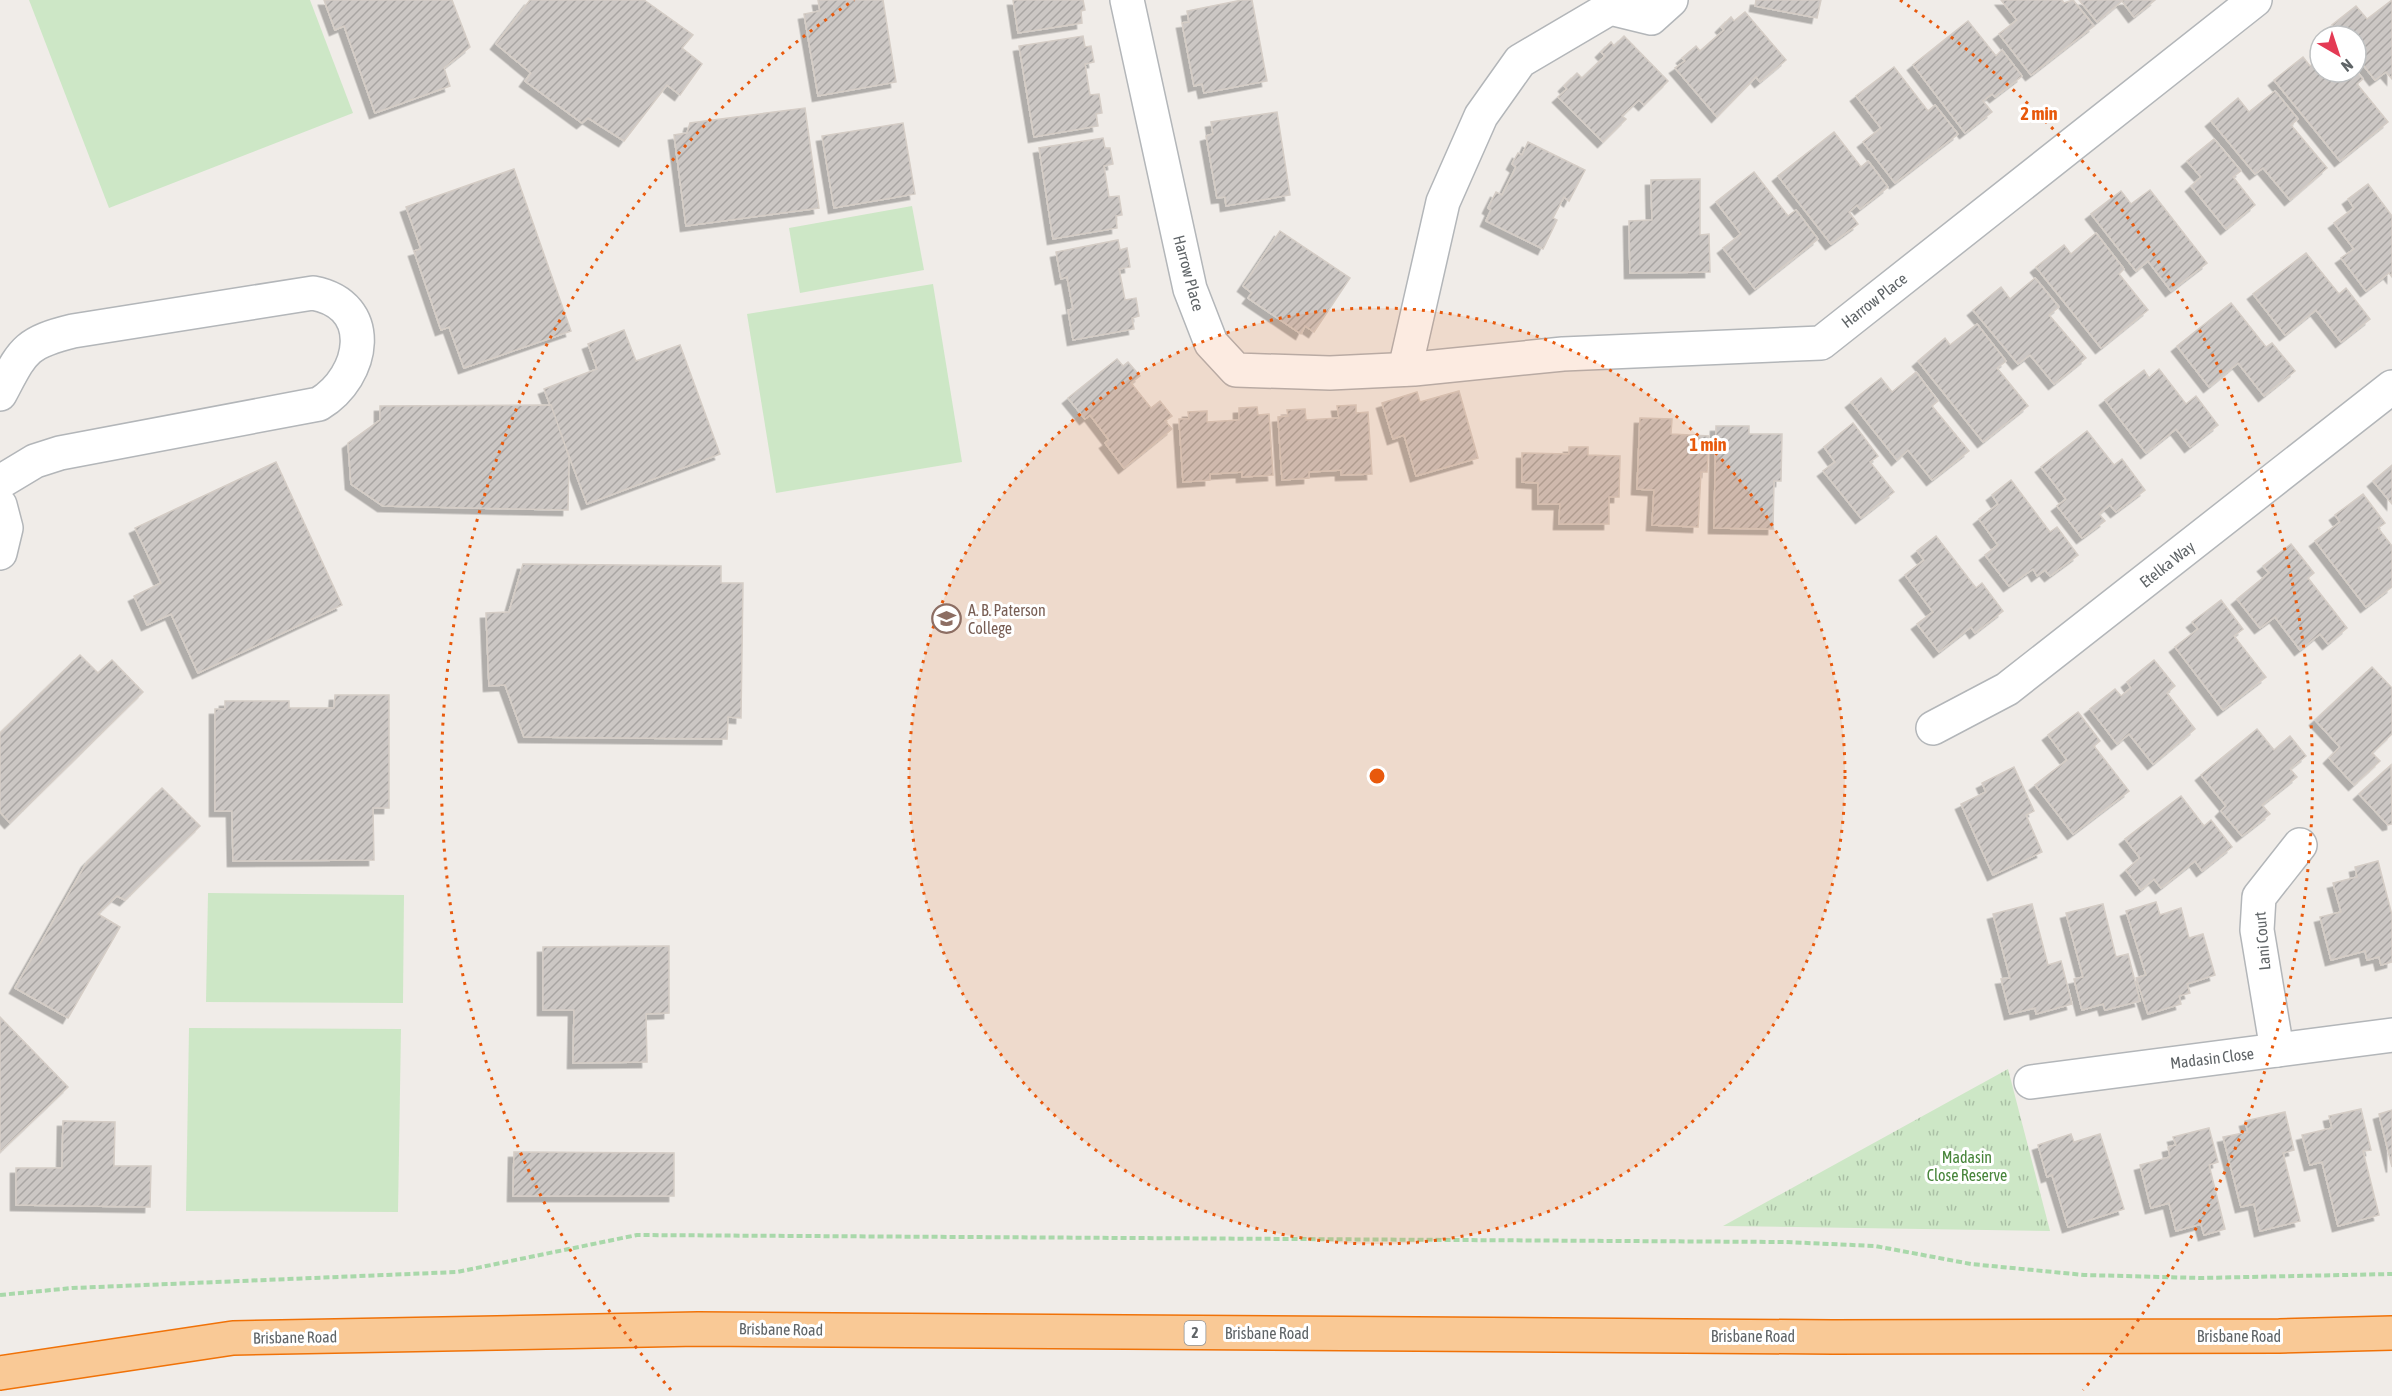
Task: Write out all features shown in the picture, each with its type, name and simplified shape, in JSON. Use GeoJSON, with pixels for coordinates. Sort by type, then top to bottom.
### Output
{"type":"FeatureCollection","features":[{"type":"Feature","properties":{"kind":"highway","name":"Brisbane Road"},"geometry":{"type":"LineString","coordinates":[[0,1373],[233,1338],[698,1329],[1821,1337],[2279,1336],[2392,1333]]}},
{"type":"Feature","properties":{"kind":"street","name":"Harrow Place"},"geometry":{"type":"LineString","coordinates":[[1127,0],[1190,289],[1211,343],[1236,370],[1330,373],[1406,369],[1563,354],[1821,343],[2255,0]]}},
{"type":"Feature","properties":{"kind":"street"},"geometry":{"type":"LineString","coordinates":[[1406,369],[1443,202],[1481,116],[1520,61],[1610,8],[1651,18],[1671,0]]}},
{"type":"Feature","properties":{"kind":"street"},"geometry":{"type":"LineString","coordinates":[[0,394],[20,356],[31,345],[44,338],[72,331],[313,293],[328,296],[341,303],[357,330],[356,355],[346,380],[331,397],[319,404],[60,453],[35,461],[0,482]]}},
{"type":"Feature","properties":{"kind":"street","name":"Etelka Way"},"geometry":{"type":"LineString","coordinates":[[1933,728],[2007,689],[2392,387]]}},
{"type":"Feature","properties":{"kind":"street"},"geometry":{"type":"LineString","coordinates":[[0,504],[6,528],[0,553]]}},
{"type":"Feature","properties":{"kind":"street","name":"Lani Court"},"geometry":{"type":"LineString","coordinates":[[2277,1050],[2257,930],[2259,897],[2300,845]]}},
{"type":"Feature","properties":{"kind":"street","name":"Madasin Close"},"geometry":{"type":"LineString","coordinates":[[2031,1082],[2392,1035]]}},
{"type":"Feature","properties":{"kind":"path"},"geometry":{"type":"LineString","coordinates":[[0,1295],[72,1288],[457,1272],[637,1235],[1785,1242],[1875,1246],[1971,1263],[2084,1275],[2202,1278],[2392,1274]]}},
{"type":"Feature","properties":{"kind":"green space"},"geometry":{"type":"Polygon","coordinates":[[[29,0],[310,0],[353,113],[109,208],[29,0]]]}},
{"type":"Feature","properties":{"kind":"green space"},"geometry":{"type":"Polygon","coordinates":[[[912,206],[924,270],[800,293],[789,228],[912,206]]]}},
{"type":"Feature","properties":{"kind":"green space"},"geometry":{"type":"Polygon","coordinates":[[[933,284],[962,462],[776,493],[747,314],[933,284]]]}},
{"type":"Feature","properties":{"kind":"green space"},"geometry":{"type":"Polygon","coordinates":[[[208,893],[404,895],[403,1003],[206,1002],[208,893]]]}},
{"type":"Feature","properties":{"kind":"green space"},"geometry":{"type":"Polygon","coordinates":[[[189,1028],[401,1029],[398,1212],[186,1211],[189,1028]]]}},
{"type":"Feature","properties":{"kind":"green space","name":"Madasin Close Reserve"},"geometry":{"type":"Polygon","coordinates":[[[2008,1069],[2050,1231],[1723,1226],[2008,1069]]]}},
{"type":"Feature","properties":{"kind":"building"},"geometry":{"type":"Polygon","coordinates":[[[324,0],[452,0],[470,47],[444,68],[450,86],[375,113],[344,26],[335,30],[324,0]]]}},
{"type":"Feature","properties":{"kind":"building"},"geometry":{"type":"Polygon","coordinates":[[[530,0],[644,0],[693,35],[682,48],[702,64],[680,95],[667,85],[624,141],[588,118],[582,123],[525,81],[531,73],[496,44],[530,0]]]}},
{"type":"Feature","properties":{"kind":"building"},"geometry":{"type":"Polygon","coordinates":[[[818,0],[883,0],[896,82],[818,96],[804,14],[820,11],[818,0]]]}},
{"type":"Feature","properties":{"kind":"building"},"geometry":{"type":"Polygon","coordinates":[[[1013,0],[1083,0],[1085,10],[1081,11],[1082,23],[1018,33],[1013,0]]]}},
{"type":"Feature","properties":{"kind":"building"},"geometry":{"type":"Polygon","coordinates":[[[1252,0],[1267,81],[1204,93],[1202,84],[1194,86],[1182,23],[1189,22],[1187,11],[1252,0]]]}},
{"type":"Feature","properties":{"kind":"building"},"geometry":{"type":"Polygon","coordinates":[[[1756,0],[1821,0],[1817,18],[1755,6],[1756,0]]]}},
{"type":"Feature","properties":{"kind":"building"},"geometry":{"type":"Polygon","coordinates":[[[2001,0],[2062,0],[2064,3],[2073,0],[2094,26],[2031,75],[1999,34],[2017,20],[2001,0]]]}},
{"type":"Feature","properties":{"kind":"building"},"geometry":{"type":"Polygon","coordinates":[[[2079,0],[2155,0],[2134,17],[2122,1],[2097,22],[2079,0]]]}},
{"type":"Feature","properties":{"kind":"building"},"geometry":{"type":"Polygon","coordinates":[[[2392,0],[2392,79],[2386,72],[2375,80],[2368,71],[2368,24],[2333,24],[2356,6],[2367,19],[2392,0]]]}},
{"type":"Feature","properties":{"kind":"building"},"geometry":{"type":"Polygon","coordinates":[[[1745,12],[1786,60],[1760,82],[1756,77],[1717,117],[1675,68],[1685,61],[1682,58],[1696,46],[1700,51],[1724,30],[1721,27],[1731,17],[1734,21],[1745,12]]]}},
{"type":"Feature","properties":{"kind":"building"},"geometry":{"type":"Polygon","coordinates":[[[1968,21],[1996,56],[2002,50],[2022,76],[1995,97],[1992,94],[1983,101],[1992,112],[1965,133],[1913,65],[1968,21]]]}},
{"type":"Feature","properties":{"kind":"building"},"geometry":{"type":"Polygon","coordinates":[[[1083,36],[1085,47],[1091,46],[1094,62],[1085,64],[1090,95],[1099,94],[1102,113],[1096,114],[1098,126],[1034,137],[1019,46],[1083,36]]]}},
{"type":"Feature","properties":{"kind":"building"},"geometry":{"type":"Polygon","coordinates":[[[1624,36],[1668,81],[1644,105],[1639,100],[1622,116],[1626,119],[1603,142],[1558,97],[1567,89],[1564,86],[1577,73],[1582,78],[1605,56],[1601,52],[1611,42],[1614,46],[1624,36]]]}},
{"type":"Feature","properties":{"kind":"building"},"geometry":{"type":"Polygon","coordinates":[[[2303,57],[2308,63],[2308,84],[2357,84],[2388,122],[2340,161],[2274,80],[2303,57]]]}},
{"type":"Feature","properties":{"kind":"building"},"geometry":{"type":"Polygon","coordinates":[[[1894,67],[1928,111],[1935,105],[1958,134],[1895,183],[1863,142],[1881,128],[1856,96],[1894,67]]]}},
{"type":"Feature","properties":{"kind":"building"},"geometry":{"type":"Polygon","coordinates":[[[2275,91],[2298,119],[2291,125],[2327,168],[2290,200],[2263,168],[2255,174],[2211,121],[2238,98],[2249,112],[2275,91]]]}},
{"type":"Feature","properties":{"kind":"building"},"geometry":{"type":"Polygon","coordinates":[[[805,108],[819,208],[686,226],[674,135],[687,133],[690,123],[805,108]]]}},
{"type":"Feature","properties":{"kind":"building"},"geometry":{"type":"Polygon","coordinates":[[[1277,112],[1290,195],[1226,206],[1225,197],[1217,198],[1206,136],[1213,134],[1211,122],[1277,112]]]}},
{"type":"Feature","properties":{"kind":"building"},"geometry":{"type":"Polygon","coordinates":[[[903,123],[915,194],[834,208],[822,136],[903,123]]]}},
{"type":"Feature","properties":{"kind":"building"},"geometry":{"type":"Polygon","coordinates":[[[1834,132],[1861,167],[1868,161],[1888,187],[1860,209],[1857,205],[1849,212],[1858,224],[1831,244],[1778,176],[1834,132]]]}},
{"type":"Feature","properties":{"kind":"building"},"geometry":{"type":"Polygon","coordinates":[[[1103,138],[1105,148],[1110,148],[1113,164],[1104,166],[1109,197],[1119,196],[1122,215],[1116,216],[1117,228],[1053,239],[1039,148],[1103,138]]]}},
{"type":"Feature","properties":{"kind":"building"},"geometry":{"type":"Polygon","coordinates":[[[2214,139],[2241,171],[2233,177],[2255,205],[2226,229],[2191,186],[2201,177],[2187,161],[2214,139]]]}},
{"type":"Feature","properties":{"kind":"building"},"geometry":{"type":"Polygon","coordinates":[[[1528,142],[1585,170],[1569,201],[1564,197],[1553,218],[1557,220],[1543,249],[1486,221],[1491,210],[1488,208],[1496,192],[1502,195],[1516,167],[1512,164],[1518,153],[1522,155],[1528,142]]]}},
{"type":"Feature","properties":{"kind":"building"},"geometry":{"type":"Polygon","coordinates":[[[514,169],[571,331],[464,368],[449,327],[441,330],[414,251],[421,249],[406,207],[514,169]]]}},
{"type":"Feature","properties":{"kind":"building"},"geometry":{"type":"Polygon","coordinates":[[[1754,172],[1788,216],[1796,210],[1818,239],[1755,289],[1723,248],[1741,234],[1716,202],[1754,172]]]}},
{"type":"Feature","properties":{"kind":"building"},"geometry":{"type":"Polygon","coordinates":[[[1700,179],[1700,235],[1709,234],[1710,272],[1630,273],[1629,221],[1652,220],[1651,180],[1700,179]]]}},
{"type":"Feature","properties":{"kind":"building"},"geometry":{"type":"Polygon","coordinates":[[[2368,184],[2392,216],[2392,277],[2389,273],[2366,291],[2341,258],[2354,249],[2334,223],[2354,208],[2348,199],[2368,184]]]}},
{"type":"Feature","properties":{"kind":"building"},"geometry":{"type":"Polygon","coordinates":[[[2150,190],[2207,263],[2171,291],[2148,261],[2136,271],[2091,214],[2121,191],[2131,204],[2150,190]]]}},
{"type":"Feature","properties":{"kind":"building"},"geometry":{"type":"Polygon","coordinates":[[[1280,231],[1350,278],[1314,332],[1305,326],[1301,334],[1248,298],[1252,293],[1243,286],[1280,231]]]}},
{"type":"Feature","properties":{"kind":"building"},"geometry":{"type":"Polygon","coordinates":[[[2096,233],[2124,269],[2119,274],[2148,310],[2101,348],[2036,267],[2064,245],[2071,254],[2096,233]]]}},
{"type":"Feature","properties":{"kind":"building"},"geometry":{"type":"Polygon","coordinates":[[[1118,240],[1120,250],[1127,248],[1130,267],[1119,269],[1125,300],[1136,298],[1139,316],[1132,318],[1134,329],[1073,340],[1068,310],[1073,309],[1067,277],[1061,279],[1056,252],[1118,240]]]}},
{"type":"Feature","properties":{"kind":"building"},"geometry":{"type":"Polygon","coordinates":[[[2306,253],[2339,294],[2346,288],[2370,319],[2341,342],[2316,310],[2285,335],[2253,294],[2306,253]]]}},
{"type":"Feature","properties":{"kind":"building"},"geometry":{"type":"Polygon","coordinates":[[[2035,278],[2059,307],[2049,315],[2086,358],[2054,384],[2030,355],[2018,364],[1973,310],[2001,287],[2010,299],[2035,278]]]}},
{"type":"Feature","properties":{"kind":"building"},"geometry":{"type":"Polygon","coordinates":[[[2231,303],[2266,347],[2272,343],[2295,371],[2264,396],[2238,363],[2209,387],[2177,346],[2231,303]]]}},
{"type":"Feature","properties":{"kind":"building"},"geometry":{"type":"Polygon","coordinates":[[[1977,324],[2006,361],[1997,368],[2028,406],[1983,442],[1918,361],[1945,338],[1950,345],[1977,324]]]}},
{"type":"Feature","properties":{"kind":"building"},"geometry":{"type":"Polygon","coordinates":[[[624,330],[636,361],[680,345],[720,454],[587,504],[544,389],[597,369],[588,344],[624,330]]]}},
{"type":"Feature","properties":{"kind":"building"},"geometry":{"type":"Polygon","coordinates":[[[1117,359],[1123,366],[1128,362],[1140,376],[1131,383],[1151,408],[1160,401],[1172,416],[1165,421],[1172,429],[1124,468],[1105,443],[1109,440],[1090,415],[1085,419],[1068,398],[1117,359]]]}},
{"type":"Feature","properties":{"kind":"building"},"geometry":{"type":"Polygon","coordinates":[[[2159,369],[2186,404],[2196,396],[2218,425],[2190,447],[2176,429],[2146,453],[2105,400],[2144,370],[2149,378],[2159,369]]]}},
{"type":"Feature","properties":{"kind":"building"},"geometry":{"type":"Polygon","coordinates":[[[1916,372],[1938,401],[1932,406],[1969,451],[1932,480],[1908,450],[1897,460],[1851,402],[1881,378],[1892,392],[1916,372]]]}},
{"type":"Feature","properties":{"kind":"building"},"geometry":{"type":"Polygon","coordinates":[[[1459,391],[1478,458],[1416,476],[1404,435],[1393,439],[1382,403],[1417,392],[1420,402],[1459,391]]]}},
{"type":"Feature","properties":{"kind":"building"},"geometry":{"type":"Polygon","coordinates":[[[551,405],[569,457],[568,510],[383,506],[351,484],[348,443],[380,420],[380,406],[551,405]]]}},
{"type":"Feature","properties":{"kind":"building"},"geometry":{"type":"Polygon","coordinates":[[[1356,405],[1356,413],[1368,412],[1372,474],[1341,475],[1341,470],[1309,472],[1309,478],[1282,480],[1278,417],[1288,416],[1287,410],[1305,409],[1306,420],[1339,418],[1337,406],[1356,405]]]}},
{"type":"Feature","properties":{"kind":"building"},"geometry":{"type":"Polygon","coordinates":[[[1257,407],[1258,415],[1269,414],[1273,475],[1242,477],[1242,472],[1210,474],[1210,480],[1183,482],[1179,419],[1189,419],[1188,412],[1207,411],[1207,422],[1239,420],[1239,408],[1257,407]]]}},
{"type":"Feature","properties":{"kind":"building"},"geometry":{"type":"Polygon","coordinates":[[[1640,418],[1672,419],[1671,434],[1709,436],[1707,472],[1701,472],[1698,527],[1652,525],[1654,490],[1637,489],[1640,418]]]}},
{"type":"Feature","properties":{"kind":"building"},"geometry":{"type":"Polygon","coordinates":[[[1853,423],[1878,456],[1870,462],[1894,492],[1861,518],[1823,471],[1835,462],[1824,447],[1853,423]]]}},
{"type":"Feature","properties":{"kind":"building"},"geometry":{"type":"Polygon","coordinates":[[[1716,426],[1749,426],[1749,434],[1782,434],[1781,481],[1774,481],[1773,529],[1714,528],[1716,426]]]}},
{"type":"Feature","properties":{"kind":"building"},"geometry":{"type":"Polygon","coordinates":[[[2087,431],[2114,465],[2122,459],[2145,490],[2116,512],[2110,505],[2099,514],[2105,521],[2082,538],[2057,506],[2066,499],[2041,467],[2087,431]]]}},
{"type":"Feature","properties":{"kind":"building"},"geometry":{"type":"Polygon","coordinates":[[[1569,447],[1588,447],[1588,455],[1620,456],[1619,497],[1609,497],[1609,524],[1559,524],[1560,504],[1538,504],[1538,483],[1522,482],[1522,453],[1569,454],[1569,447]]]}},
{"type":"Feature","properties":{"kind":"building"},"geometry":{"type":"Polygon","coordinates":[[[276,462],[342,605],[198,673],[171,614],[147,625],[134,596],[161,583],[135,528],[276,462]]]}},
{"type":"Feature","properties":{"kind":"building"},"geometry":{"type":"Polygon","coordinates":[[[2392,465],[2392,504],[2373,481],[2392,465]]]}},
{"type":"Feature","properties":{"kind":"building"},"geometry":{"type":"Polygon","coordinates":[[[2011,480],[2050,532],[2057,527],[2078,555],[2050,576],[2045,570],[2037,576],[2033,569],[2009,586],[1985,555],[1998,545],[1979,519],[1998,504],[1992,495],[2011,480]]]}},
{"type":"Feature","properties":{"kind":"building"},"geometry":{"type":"Polygon","coordinates":[[[2363,494],[2385,523],[2378,528],[2392,546],[2392,587],[2366,607],[2315,541],[2340,522],[2335,515],[2363,494]]]}},
{"type":"Feature","properties":{"kind":"building"},"geometry":{"type":"Polygon","coordinates":[[[1936,536],[1976,588],[1982,583],[2003,611],[1975,633],[1971,627],[1939,652],[1917,624],[1933,612],[1905,575],[1924,560],[1917,551],[1936,536]]]}},
{"type":"Feature","properties":{"kind":"building"},"geometry":{"type":"Polygon","coordinates":[[[2291,544],[2314,573],[2308,578],[2347,628],[2328,644],[2320,634],[2300,650],[2275,617],[2260,628],[2237,599],[2269,573],[2263,566],[2291,544]]]}},
{"type":"Feature","properties":{"kind":"building"},"geometry":{"type":"Polygon","coordinates":[[[523,564],[721,566],[721,583],[743,583],[741,718],[728,717],[727,739],[524,737],[505,685],[489,686],[486,613],[509,612],[523,564]]]}},
{"type":"Feature","properties":{"kind":"building"},"geometry":{"type":"Polygon","coordinates":[[[2221,600],[2243,629],[2234,636],[2266,677],[2223,710],[2175,647],[2198,629],[2192,622],[2221,600]]]}},
{"type":"Feature","properties":{"kind":"building"},"geometry":{"type":"Polygon","coordinates":[[[80,655],[98,673],[112,660],[143,692],[10,823],[0,812],[0,733],[80,655]]]}},
{"type":"Feature","properties":{"kind":"building"},"geometry":{"type":"Polygon","coordinates":[[[2154,660],[2175,686],[2167,693],[2195,729],[2153,764],[2129,734],[2117,744],[2090,709],[2115,689],[2121,696],[2131,688],[2127,682],[2154,660]]]}},
{"type":"Feature","properties":{"kind":"building"},"geometry":{"type":"Polygon","coordinates":[[[2372,667],[2392,688],[2392,734],[2372,753],[2380,761],[2354,785],[2329,758],[2340,747],[2315,720],[2372,667]]]}},
{"type":"Feature","properties":{"kind":"building"},"geometry":{"type":"Polygon","coordinates":[[[335,695],[389,695],[389,808],[373,808],[374,860],[233,861],[232,811],[215,811],[215,709],[225,709],[225,701],[289,701],[289,708],[334,708],[335,695]]]}},
{"type":"Feature","properties":{"kind":"building"},"geometry":{"type":"Polygon","coordinates":[[[2078,712],[2100,741],[2094,746],[2129,791],[2073,834],[2035,785],[2067,760],[2048,735],[2078,712]]]}},
{"type":"Feature","properties":{"kind":"building"},"geometry":{"type":"Polygon","coordinates":[[[2257,729],[2274,750],[2290,736],[2306,756],[2290,769],[2297,777],[2262,805],[2270,814],[2242,836],[2221,811],[2226,806],[2201,775],[2257,729]]]}},
{"type":"Feature","properties":{"kind":"building"},"geometry":{"type":"Polygon","coordinates":[[[2391,765],[2392,824],[2388,825],[2359,794],[2391,765]]]}},
{"type":"Feature","properties":{"kind":"building"},"geometry":{"type":"Polygon","coordinates":[[[2014,767],[2034,811],[2026,815],[2042,852],[1993,875],[1961,804],[1986,792],[1982,783],[2014,767]]]}},
{"type":"Feature","properties":{"kind":"building"},"geometry":{"type":"Polygon","coordinates":[[[162,788],[200,826],[125,900],[117,896],[98,914],[120,927],[68,1018],[15,988],[87,862],[162,788]]]}},
{"type":"Feature","properties":{"kind":"building"},"geometry":{"type":"Polygon","coordinates":[[[2181,796],[2204,826],[2211,820],[2232,847],[2202,871],[2195,861],[2161,888],[2154,879],[2141,890],[2126,870],[2140,858],[2125,839],[2181,796]]]}},
{"type":"Feature","properties":{"kind":"building"},"geometry":{"type":"Polygon","coordinates":[[[2378,861],[2392,915],[2392,962],[2381,965],[2379,957],[2367,960],[2365,951],[2331,960],[2320,917],[2341,912],[2333,883],[2357,877],[2355,867],[2378,861]]]}},
{"type":"Feature","properties":{"kind":"building"},"geometry":{"type":"Polygon","coordinates":[[[2156,902],[2160,915],[2181,908],[2189,938],[2203,934],[2215,975],[2187,984],[2190,993],[2179,996],[2181,1004],[2148,1014],[2136,978],[2146,975],[2126,911],[2156,902]]]}},
{"type":"Feature","properties":{"kind":"building"},"geometry":{"type":"Polygon","coordinates":[[[2032,904],[2048,965],[2061,961],[2072,1004],[2036,1014],[2035,1008],[2010,1014],[2001,979],[2010,978],[1993,914],[2032,904]]]}},
{"type":"Feature","properties":{"kind":"building"},"geometry":{"type":"Polygon","coordinates":[[[2103,904],[2116,957],[2128,954],[2140,1001],[2105,1010],[2103,1004],[2082,1010],[2074,979],[2083,977],[2066,913],[2103,904]]]}},
{"type":"Feature","properties":{"kind":"building"},"geometry":{"type":"Polygon","coordinates":[[[669,946],[669,1013],[646,1014],[647,1062],[573,1063],[574,1010],[543,1010],[543,947],[669,946]]]}},
{"type":"Feature","properties":{"kind":"building"},"geometry":{"type":"Polygon","coordinates":[[[0,1017],[68,1087],[0,1152],[0,1017]]]}},
{"type":"Feature","properties":{"kind":"building"},"geometry":{"type":"Polygon","coordinates":[[[2361,1109],[2371,1150],[2363,1151],[2379,1215],[2338,1226],[2322,1162],[2310,1165],[2302,1135],[2332,1128],[2329,1116],[2361,1109]]]}},
{"type":"Feature","properties":{"kind":"building"},"geometry":{"type":"Polygon","coordinates":[[[2392,1110],[2392,1167],[2379,1114],[2392,1110]]]}},
{"type":"Feature","properties":{"kind":"building"},"geometry":{"type":"Polygon","coordinates":[[[2285,1112],[2294,1150],[2283,1153],[2300,1221],[2260,1231],[2254,1204],[2241,1207],[2223,1137],[2248,1132],[2245,1121],[2285,1112]]]}},
{"type":"Feature","properties":{"kind":"building"},"geometry":{"type":"Polygon","coordinates":[[[63,1121],[115,1122],[114,1166],[151,1166],[150,1207],[16,1205],[16,1168],[62,1168],[63,1121]]]}},
{"type":"Feature","properties":{"kind":"building"},"geometry":{"type":"Polygon","coordinates":[[[2209,1128],[2218,1162],[2209,1165],[2225,1229],[2204,1235],[2201,1224],[2176,1231],[2169,1203],[2151,1208],[2140,1165],[2170,1157],[2168,1147],[2176,1145],[2173,1137],[2209,1128]]]}},
{"type":"Feature","properties":{"kind":"building"},"geometry":{"type":"Polygon","coordinates":[[[2071,1134],[2074,1142],[2100,1134],[2124,1209],[2068,1227],[2052,1175],[2047,1177],[2038,1145],[2071,1134]]]}},
{"type":"Feature","properties":{"kind":"building"},"geometry":{"type":"Polygon","coordinates":[[[514,1152],[674,1153],[674,1196],[513,1196],[514,1152]]]}},
{"type":"Feature","properties":{"kind":"place","name":"A. B. Paterson College"},"geometry":{"type":"Point","coordinates":[947,619]}}]}
